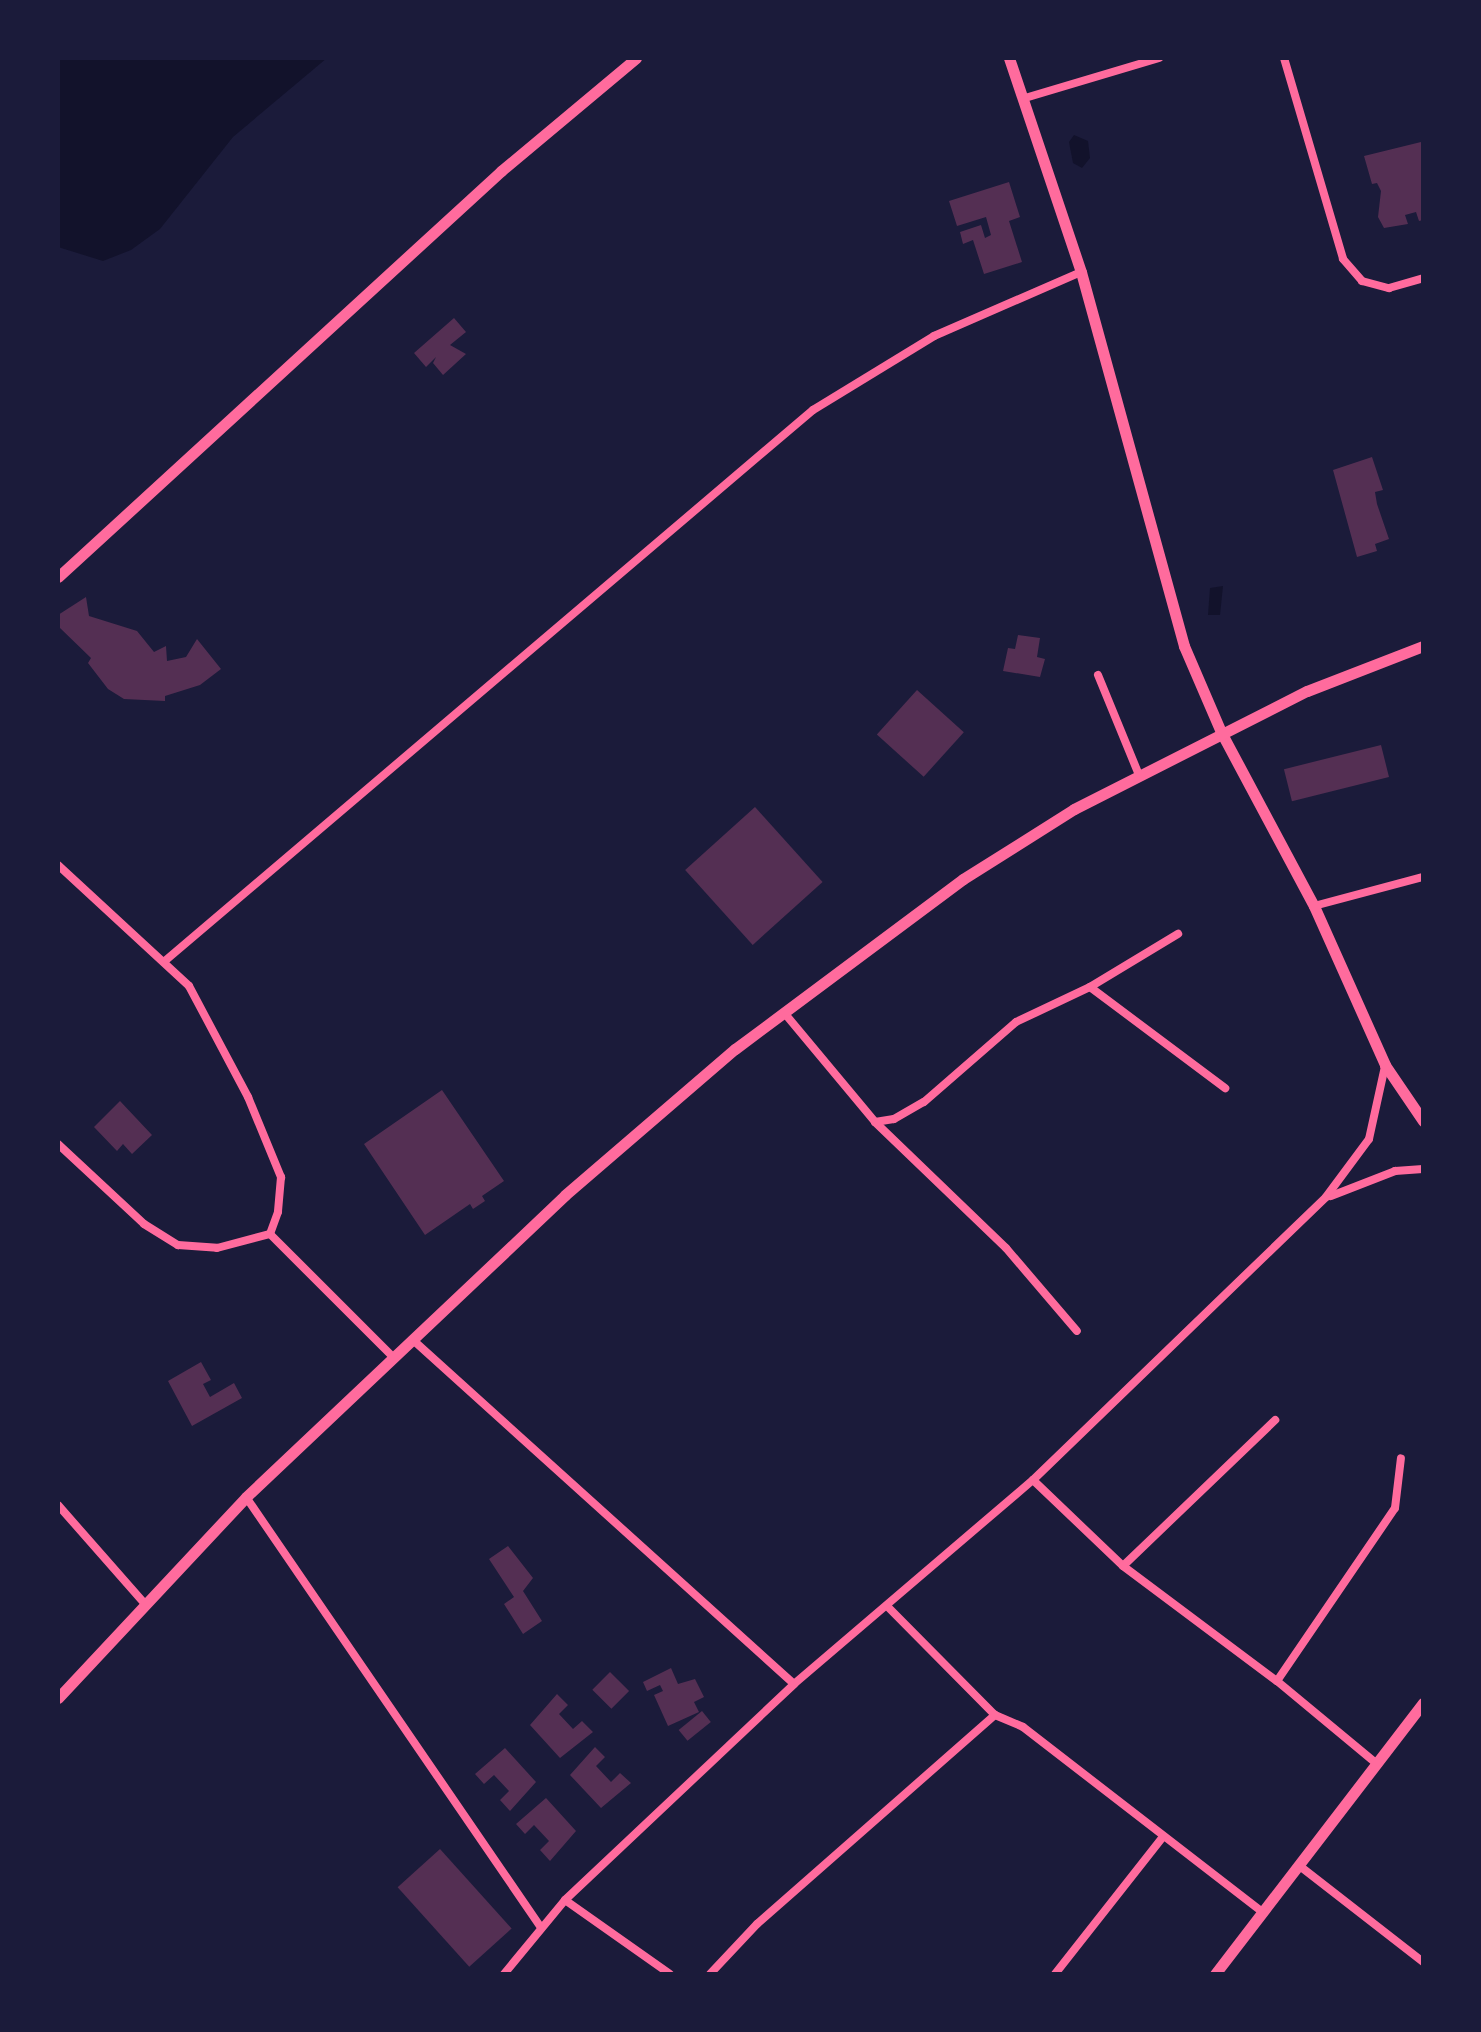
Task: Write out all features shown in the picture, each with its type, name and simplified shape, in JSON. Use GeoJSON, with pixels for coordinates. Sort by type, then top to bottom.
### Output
{"type":"FeatureCollection","features":[{"type":"Feature","properties":{"kind":"street"},"geometry":{"type":"LineString","coordinates":[[58,577],[501,171],[636,58]]}},
{"type":"Feature","properties":{"kind":"street"},"geometry":{"type":"LineString","coordinates":[[1009,58],[1025,98],[1081,272],[1175,618],[1221,732],[1314,906],[1385,1065],[1423,1121]]}},
{"type":"Feature","properties":{"kind":"street"},"geometry":{"type":"LineString","coordinates":[[1025,98],[1159,58]]}},
{"type":"Feature","properties":{"kind":"street"},"geometry":{"type":"LineString","coordinates":[[1284,58],[1343,259],[1362,281],[1389,288],[1423,278]]}},
{"type":"Feature","properties":{"kind":"street"},"geometry":{"type":"LineString","coordinates":[[166,960],[813,410],[934,336],[1081,272]]}},
{"type":"Feature","properties":{"kind":"street"},"geometry":{"type":"LineString","coordinates":[[58,1698],[246,1497],[393,1357],[680,1094],[963,879],[1139,775],[1221,732],[1423,646]]}},
{"type":"Feature","properties":{"kind":"street"},"geometry":{"type":"LineString","coordinates":[[1098,675],[1139,775]]}},
{"type":"Feature","properties":{"kind":"street"},"geometry":{"type":"LineString","coordinates":[[58,865],[166,960],[205,1014],[273,1154],[281,1177],[278,1212],[270,1234]]}},
{"type":"Feature","properties":{"kind":"street"},"geometry":{"type":"LineString","coordinates":[[1314,906],[1423,877]]}},
{"type":"Feature","properties":{"kind":"street"},"geometry":{"type":"LineString","coordinates":[[875,1122],[894,1119],[924,1102],[1016,1022],[1090,987],[1178,934]]}},
{"type":"Feature","properties":{"kind":"street"},"geometry":{"type":"LineString","coordinates":[[1090,987],[1225,1088]]}},
{"type":"Feature","properties":{"kind":"street"},"geometry":{"type":"LineString","coordinates":[[786,1015],[875,1122],[1006,1248],[1077,1331]]}},
{"type":"Feature","properties":{"kind":"street"},"geometry":{"type":"LineString","coordinates":[[504,1974],[540,1926],[565,1900],[794,1684],[1033,1480],[1326,1197],[1369,1139],[1385,1065]]}},
{"type":"Feature","properties":{"kind":"street"},"geometry":{"type":"LineString","coordinates":[[58,1144],[144,1224],[178,1245],[217,1248],[270,1234]]}},
{"type":"Feature","properties":{"kind":"street"},"geometry":{"type":"LineString","coordinates":[[1326,1197],[1395,1171],[1423,1169]]}},
{"type":"Feature","properties":{"kind":"street"},"geometry":{"type":"LineString","coordinates":[[270,1234],[393,1357]]}},
{"type":"Feature","properties":{"kind":"street"},"geometry":{"type":"LineString","coordinates":[[413,1340],[794,1684]]}},
{"type":"Feature","properties":{"kind":"street"},"geometry":{"type":"LineString","coordinates":[[1123,1566],[1275,1420]]}},
{"type":"Feature","properties":{"kind":"street"},"geometry":{"type":"LineString","coordinates":[[1277,1681],[1395,1508],[1401,1458]]}},
{"type":"Feature","properties":{"kind":"street"},"geometry":{"type":"LineString","coordinates":[[1033,1480],[1123,1566],[1277,1681],[1378,1766]]}},
{"type":"Feature","properties":{"kind":"street"},"geometry":{"type":"LineString","coordinates":[[246,1497],[540,1926]]}},
{"type":"Feature","properties":{"kind":"street"},"geometry":{"type":"LineString","coordinates":[[58,1505],[146,1605]]}},
{"type":"Feature","properties":{"kind":"street"},"geometry":{"type":"LineString","coordinates":[[887,1606],[995,1715],[1023,1727],[1264,1913]]}},
{"type":"Feature","properties":{"kind":"street"},"geometry":{"type":"LineString","coordinates":[[1215,1974],[1301,1867],[1423,1703]]}},
{"type":"Feature","properties":{"kind":"street"},"geometry":{"type":"LineString","coordinates":[[710,1974],[757,1924],[995,1715]]}},
{"type":"Feature","properties":{"kind":"street"},"geometry":{"type":"LineString","coordinates":[[1055,1974],[1163,1837]]}},
{"type":"Feature","properties":{"kind":"street"},"geometry":{"type":"LineString","coordinates":[[1301,1867],[1423,1962]]}},
{"type":"Feature","properties":{"kind":"street"},"geometry":{"type":"LineString","coordinates":[[565,1900],[670,1974]]}},
{"type":"Feature","properties":{"kind":"shaded area"},"geometry":{"type":"Polygon","coordinates":[[[58,58],[327,58],[233,137],[160,229],[131,250],[103,261],[58,247],[58,58]]]}},
{"type":"Feature","properties":{"kind":"shaded area"},"geometry":{"type":"Polygon","coordinates":[[[1074,135],[1088,141],[1090,158],[1082,168],[1073,163],[1069,142],[1074,135]]]}},
{"type":"Feature","properties":{"kind":"shaded area"},"geometry":{"type":"Polygon","coordinates":[[[1223,586],[1220,615],[1208,615],[1210,588],[1223,586]]]}},
{"type":"Feature","properties":{"kind":"building"},"geometry":{"type":"Polygon","coordinates":[[[1421,142],[1423,220],[1419,221],[1416,212],[1405,215],[1408,224],[1384,228],[1378,217],[1381,191],[1377,183],[1372,184],[1364,156],[1421,142]]]}},
{"type":"Feature","properties":{"kind":"building"},"geometry":{"type":"Polygon","coordinates":[[[1009,182],[1020,217],[1009,221],[1022,262],[984,274],[973,240],[963,244],[960,232],[981,225],[985,238],[991,235],[986,217],[957,226],[949,201],[1009,182]]]}},
{"type":"Feature","properties":{"kind":"building"},"geometry":{"type":"Polygon","coordinates":[[[454,318],[466,332],[450,345],[466,354],[443,375],[433,363],[436,357],[426,367],[414,353],[454,318]]]}},
{"type":"Feature","properties":{"kind":"building"},"geometry":{"type":"Polygon","coordinates":[[[1372,457],[1383,490],[1375,492],[1377,504],[1389,539],[1375,544],[1377,551],[1357,557],[1333,470],[1372,457]]]}},
{"type":"Feature","properties":{"kind":"building"},"geometry":{"type":"Polygon","coordinates":[[[86,597],[89,616],[137,631],[154,652],[166,646],[167,661],[186,657],[197,639],[221,669],[200,685],[165,696],[165,701],[124,699],[108,689],[88,663],[91,658],[60,628],[58,615],[86,597]]]}},
{"type":"Feature","properties":{"kind":"building"},"geometry":{"type":"Polygon","coordinates":[[[1018,635],[1040,638],[1037,657],[1045,659],[1040,677],[1003,671],[1008,648],[1015,649],[1018,635]]]}},
{"type":"Feature","properties":{"kind":"building"},"geometry":{"type":"Polygon","coordinates":[[[917,690],[964,732],[924,777],[877,735],[917,690]]]}},
{"type":"Feature","properties":{"kind":"building"},"geometry":{"type":"Polygon","coordinates":[[[1381,745],[1389,777],[1292,801],[1284,769],[1381,745]]]}},
{"type":"Feature","properties":{"kind":"building"},"geometry":{"type":"Polygon","coordinates":[[[755,807],[823,882],[753,945],[685,870],[755,807]]]}},
{"type":"Feature","properties":{"kind":"building"},"geometry":{"type":"Polygon","coordinates":[[[442,1090],[504,1181],[482,1196],[485,1201],[473,1209],[470,1204],[425,1235],[364,1144],[442,1090]]]}},
{"type":"Feature","properties":{"kind":"building"},"geometry":{"type":"Polygon","coordinates":[[[120,1101],[152,1135],[132,1154],[123,1144],[117,1151],[94,1127],[120,1101]]]}},
{"type":"Feature","properties":{"kind":"building"},"geometry":{"type":"Polygon","coordinates":[[[201,1362],[211,1380],[203,1384],[210,1397],[234,1383],[242,1398],[192,1426],[168,1381],[201,1362]]]}},
{"type":"Feature","properties":{"kind":"building"},"geometry":{"type":"Polygon","coordinates":[[[508,1546],[533,1578],[523,1591],[542,1621],[523,1634],[504,1604],[514,1597],[489,1559],[508,1546]]]}},
{"type":"Feature","properties":{"kind":"building"},"geometry":{"type":"Polygon","coordinates":[[[671,1668],[678,1684],[695,1679],[704,1697],[694,1702],[699,1712],[668,1726],[654,1695],[663,1691],[660,1685],[647,1691],[643,1682],[671,1668]]]}},
{"type":"Feature","properties":{"kind":"building"},"geometry":{"type":"Polygon","coordinates":[[[610,1672],[629,1691],[611,1709],[592,1690],[610,1672]]]}},
{"type":"Feature","properties":{"kind":"building"},"geometry":{"type":"Polygon","coordinates":[[[557,1694],[568,1705],[559,1714],[573,1729],[582,1721],[593,1732],[560,1758],[530,1725],[557,1694]]]}},
{"type":"Feature","properties":{"kind":"building"},"geometry":{"type":"Polygon","coordinates":[[[702,1711],[711,1722],[687,1741],[679,1730],[702,1711]]]}},
{"type":"Feature","properties":{"kind":"building"},"geometry":{"type":"Polygon","coordinates":[[[595,1747],[605,1757],[596,1766],[611,1782],[620,1773],[631,1783],[601,1808],[570,1775],[595,1747]]]}},
{"type":"Feature","properties":{"kind":"building"},"geometry":{"type":"Polygon","coordinates":[[[505,1748],[536,1782],[510,1811],[500,1800],[509,1791],[494,1775],[484,1784],[475,1774],[505,1748]]]}},
{"type":"Feature","properties":{"kind":"building"},"geometry":{"type":"Polygon","coordinates":[[[546,1798],[576,1831],[550,1861],[540,1850],[549,1841],[534,1825],[525,1834],[516,1824],[546,1798]]]}},
{"type":"Feature","properties":{"kind":"building"},"geometry":{"type":"Polygon","coordinates":[[[440,1849],[512,1929],[469,1967],[398,1887],[440,1849]]]}}]}
